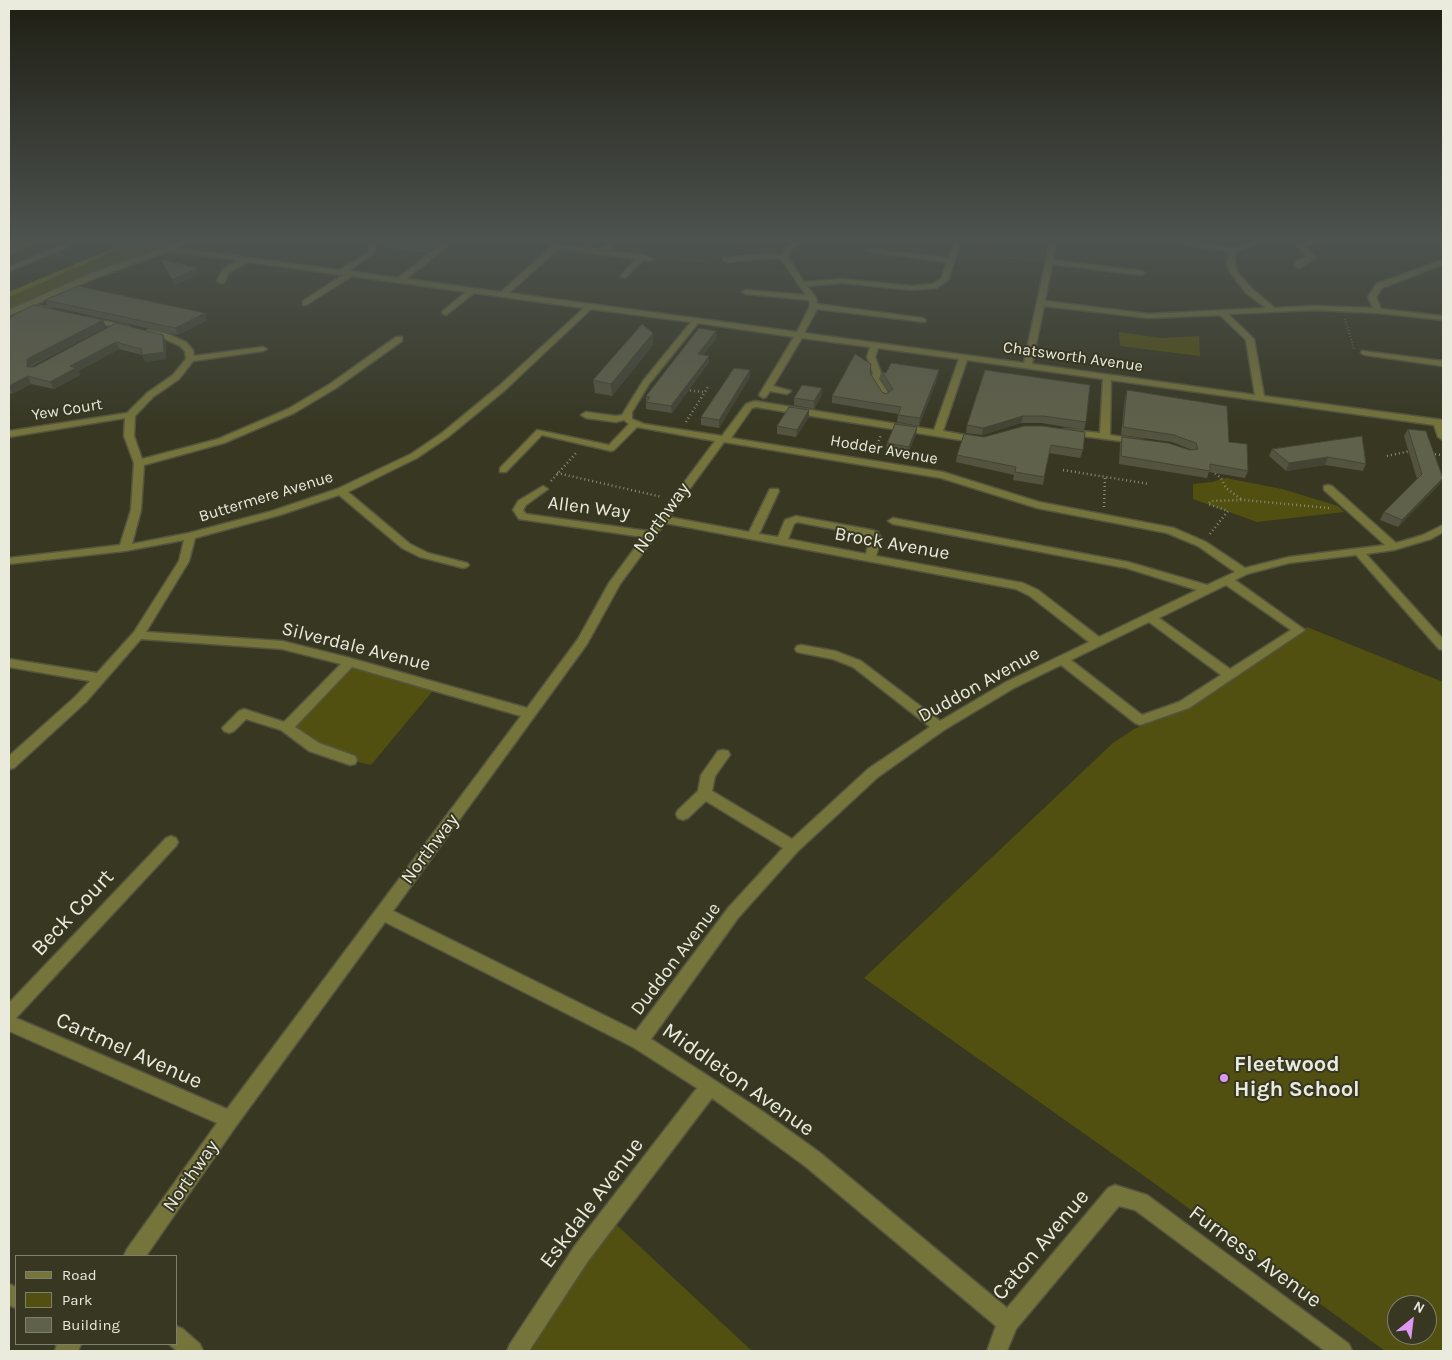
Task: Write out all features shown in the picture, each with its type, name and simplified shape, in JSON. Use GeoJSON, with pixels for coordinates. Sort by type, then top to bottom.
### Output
{"type":"FeatureCollection","features":[{"type":"Feature","properties":{"kind":"street"},"geometry":{"type":"LineString","coordinates":[[9,314],[30,304]]}},
{"type":"Feature","properties":{"kind":"street"},"geometry":{"type":"LineString","coordinates":[[446,313],[456,304]]}},
{"type":"Feature","properties":{"kind":"street","name":"Chatsworth Avenue"},"geometry":{"type":"LineString","coordinates":[[580,304],[1440,422]]}},
{"type":"Feature","properties":{"kind":"street"},"geometry":{"type":"LineString","coordinates":[[787,392],[765,392],[800,334],[812,304]]}},
{"type":"Feature","properties":{"kind":"street"},"geometry":{"type":"LineString","coordinates":[[828,304],[922,320]]}},
{"type":"Feature","properties":{"kind":"street"},"geometry":{"type":"LineString","coordinates":[[1028,365],[1040,304]]}},
{"type":"Feature","properties":{"kind":"street"},"geometry":{"type":"LineString","coordinates":[[1051,304],[1132,315],[1338,308],[1440,318],[1443,330]]}},
{"type":"Feature","properties":{"kind":"street"},"geometry":{"type":"LineString","coordinates":[[1266,304],[1272,309]]}},
{"type":"Feature","properties":{"kind":"street"},"geometry":{"type":"LineString","coordinates":[[1375,304],[1378,311]]}},
{"type":"Feature","properties":{"kind":"street"},"geometry":{"type":"LineString","coordinates":[[26,306],[62,314]]}},
{"type":"Feature","properties":{"kind":"street","name":"Buttermere Avenue"},"geometry":{"type":"LineString","coordinates":[[9,561],[126,548],[190,536],[276,513],[341,491],[414,456],[451,431],[502,388],[591,306]]}},
{"type":"Feature","properties":{"kind":"street"},"geometry":{"type":"LineString","coordinates":[[1221,312],[1250,339],[1260,397]]}},
{"type":"Feature","properties":{"kind":"street"},"geometry":{"type":"LineString","coordinates":[[80,318],[175,339],[189,350],[190,359],[186,367],[176,377],[150,395],[130,415],[129,436],[140,463],[136,510],[126,548]]}},
{"type":"Feature","properties":{"kind":"street"},"geometry":{"type":"LineString","coordinates":[[586,416],[616,419],[626,417],[627,412],[646,383],[697,320]]}},
{"type":"Feature","properties":{"kind":"street"},"geometry":{"type":"LineString","coordinates":[[105,332],[117,326]]}},
{"type":"Feature","properties":{"kind":"street"},"geometry":{"type":"LineString","coordinates":[[140,463],[221,441],[291,411],[333,386],[399,339]]}},
{"type":"Feature","properties":{"kind":"street"},"geometry":{"type":"LineString","coordinates":[[874,345],[872,357],[877,373],[876,379],[886,396]]}},
{"type":"Feature","properties":{"kind":"street"},"geometry":{"type":"LineString","coordinates":[[190,359],[263,349]]}},
{"type":"Feature","properties":{"kind":"street"},"geometry":{"type":"LineString","coordinates":[[1365,354],[1443,364]]}},
{"type":"Feature","properties":{"kind":"street"},"geometry":{"type":"LineString","coordinates":[[938,433],[964,357]]}},
{"type":"Feature","properties":{"kind":"street"},"geometry":{"type":"LineString","coordinates":[[1106,437],[1107,376]]}},
{"type":"Feature","properties":{"kind":"street","name":"Northway"},"geometry":{"type":"LineString","coordinates":[[135,1255],[230,1120],[531,714],[590,630],[615,583],[652,534],[675,499],[749,406],[755,404],[885,425]]}},
{"type":"Feature","properties":{"kind":"street","name":"Yew Court"},"geometry":{"type":"LineString","coordinates":[[9,434],[130,415]]}},
{"type":"Feature","properties":{"kind":"street","name":"Hodder Avenue"},"geometry":{"type":"LineString","coordinates":[[626,417],[635,424],[943,475],[1037,505],[1170,530],[1202,544],[1242,572]]}},
{"type":"Feature","properties":{"kind":"street"},"geometry":{"type":"LineString","coordinates":[[1440,422],[1443,436]]}},
{"type":"Feature","properties":{"kind":"street"},"geometry":{"type":"LineString","coordinates":[[503,470],[540,432],[611,448],[635,424]]}},
{"type":"Feature","properties":{"kind":"street"},"geometry":{"type":"LineString","coordinates":[[885,425],[982,440],[990,438]]}},
{"type":"Feature","properties":{"kind":"street"},"geometry":{"type":"LineString","coordinates":[[1059,430],[1150,444]]}},
{"type":"Feature","properties":{"kind":"street"},"geometry":{"type":"LineString","coordinates":[[1328,488],[1394,547]]}},
{"type":"Feature","properties":{"kind":"street","name":"Allen Way"},"geometry":{"type":"LineString","coordinates":[[543,489],[522,503],[518,510],[523,517],[652,534]]}},
{"type":"Feature","properties":{"kind":"street"},"geometry":{"type":"LineString","coordinates":[[341,491],[406,546],[424,555],[463,565]]}},
{"type":"Feature","properties":{"kind":"street"},"geometry":{"type":"LineString","coordinates":[[753,536],[774,491]]}},
{"type":"Feature","properties":{"kind":"street","name":"Brock Avenue"},"geometry":{"type":"LineString","coordinates":[[662,519],[999,580],[1034,592],[1099,643]]}},
{"type":"Feature","properties":{"kind":"street"},"geometry":{"type":"LineString","coordinates":[[782,541],[790,522],[796,519],[868,532],[874,534],[876,538],[870,558]]}},
{"type":"Feature","properties":{"kind":"street"},"geometry":{"type":"LineString","coordinates":[[894,521],[1128,565],[1208,589]]}},
{"type":"Feature","properties":{"kind":"street","name":"Duddon Avenue"},"geometry":{"type":"LineString","coordinates":[[639,1041],[733,913],[793,846],[872,773],[939,727],[1010,685],[1242,572],[1289,560],[1394,547],[1427,537],[1443,528]]}},
{"type":"Feature","properties":{"kind":"street"},"geometry":{"type":"LineString","coordinates":[[9,764],[101,678],[138,635],[184,561],[190,536]]}},
{"type":"Feature","properties":{"kind":"street"},"geometry":{"type":"LineString","coordinates":[[1359,552],[1443,646]]}},
{"type":"Feature","properties":{"kind":"street"},"geometry":{"type":"LineString","coordinates":[[1063,660],[1140,720],[1184,705],[1299,630],[1226,579]]}},
{"type":"Feature","properties":{"kind":"street"},"geometry":{"type":"LineString","coordinates":[[1150,618],[1230,675]]}},
{"type":"Feature","properties":{"kind":"street","name":"Silverdale Avenue"},"geometry":{"type":"LineString","coordinates":[[138,635],[282,645],[350,662],[531,714]]}},
{"type":"Feature","properties":{"kind":"street"},"geometry":{"type":"LineString","coordinates":[[801,649],[835,655],[857,664],[939,727]]}},
{"type":"Feature","properties":{"kind":"street"},"geometry":{"type":"LineString","coordinates":[[286,726],[302,713],[350,662]]}},
{"type":"Feature","properties":{"kind":"street"},"geometry":{"type":"LineString","coordinates":[[9,663],[101,678]]}},
{"type":"Feature","properties":{"kind":"street"},"geometry":{"type":"LineString","coordinates":[[229,728],[244,714],[286,726],[314,747],[350,760]]}},
{"type":"Feature","properties":{"kind":"street"},"geometry":{"type":"LineString","coordinates":[[683,814],[705,793],[708,775],[723,755]]}},
{"type":"Feature","properties":{"kind":"street"},"geometry":{"type":"LineString","coordinates":[[705,793],[793,846]]}},
{"type":"Feature","properties":{"kind":"street","name":"Beck Court"},"geometry":{"type":"LineString","coordinates":[[9,1014],[171,842]]}},
{"type":"Feature","properties":{"kind":"street","name":"Middleton Avenue"},"geometry":{"type":"LineString","coordinates":[[383,913],[639,1041],[710,1086],[756,1117],[812,1159],[1008,1322]]}},
{"type":"Feature","properties":{"kind":"street","name":"Cartmel Avenue"},"geometry":{"type":"LineString","coordinates":[[9,1023],[230,1120]]}},
{"type":"Feature","properties":{"kind":"street","name":"Eskdale Avenue"},"geometry":{"type":"LineString","coordinates":[[517,1351],[581,1254],[710,1086]]}},
{"type":"Feature","properties":{"kind":"street","name":"Caton Avenue"},"geometry":{"type":"LineString","coordinates":[[997,1351],[1008,1322],[1114,1195],[1140,1202]]}},
{"type":"Feature","properties":{"kind":"street","name":"Furness Avenue"},"geometry":{"type":"LineString","coordinates":[[1140,1202],[1342,1351]]}},
{"type":"Feature","properties":{"kind":"street"},"geometry":{"type":"LineString","coordinates":[[178,1338],[192,1351]]}},
{"type":"Feature","properties":{"kind":"path"},"geometry":{"type":"LineString","coordinates":[[1338,308],[1343,314],[1355,352],[1365,354]]}},
{"type":"Feature","properties":{"kind":"path"},"geometry":{"type":"LineString","coordinates":[[679,432],[708,386]]}},
{"type":"Feature","properties":{"kind":"path"},"geometry":{"type":"LineString","coordinates":[[686,390],[704,392]]}},
{"type":"Feature","properties":{"kind":"path"},"geometry":{"type":"LineString","coordinates":[[870,462],[885,425]]}},
{"type":"Feature","properties":{"kind":"path"},"geometry":{"type":"LineString","coordinates":[[543,489],[586,443]]}},
{"type":"Feature","properties":{"kind":"path"},"geometry":{"type":"LineString","coordinates":[[1387,456],[1406,450],[1416,451]]}},
{"type":"Feature","properties":{"kind":"path"},"geometry":{"type":"LineString","coordinates":[[1425,453],[1443,455]]}},
{"type":"Feature","properties":{"kind":"path"},"geometry":{"type":"LineString","coordinates":[[1206,466],[1221,478],[1226,488],[1234,496],[1244,500]]}},
{"type":"Feature","properties":{"kind":"path"},"geometry":{"type":"LineString","coordinates":[[1063,470],[1149,484]]}},
{"type":"Feature","properties":{"kind":"path"},"geometry":{"type":"LineString","coordinates":[[558,474],[675,499]]}},
{"type":"Feature","properties":{"kind":"path"},"geometry":{"type":"LineString","coordinates":[[1103,517],[1105,477]]}},
{"type":"Feature","properties":{"kind":"path"},"geometry":{"type":"LineString","coordinates":[[1202,544],[1228,511],[1208,504],[1220,500],[1244,500],[1280,505],[1354,510]]}},
{"type":"Feature","properties":{"kind":"green space"},"geometry":{"type":"Polygon","coordinates":[[[9,304],[29,304],[9,313],[9,304]]]}},
{"type":"Feature","properties":{"kind":"green space"},"geometry":{"type":"Polygon","coordinates":[[[1119,332],[1161,338],[1199,336],[1200,356],[1120,346],[1119,332]]]}},
{"type":"Feature","properties":{"kind":"green space"},"geometry":{"type":"Polygon","coordinates":[[[1226,478],[1282,489],[1338,506],[1344,512],[1257,522],[1193,499],[1193,484],[1226,478]]]}},
{"type":"Feature","properties":{"kind":"green space","name":"Fleetwood High School"},"geometry":{"type":"Polygon","coordinates":[[[1307,627],[1443,682],[1443,1351],[1385,1351],[1147,1178],[864,978],[1113,743],[1134,729],[1187,708],[1307,627]]]}},
{"type":"Feature","properties":{"kind":"green space"},"geometry":{"type":"Polygon","coordinates":[[[350,662],[436,687],[371,765],[350,760],[286,727],[350,662]]]}},
{"type":"Feature","properties":{"kind":"green space"},"geometry":{"type":"Polygon","coordinates":[[[608,1217],[752,1351],[517,1351],[608,1217]]]}},
{"type":"Feature","properties":{"kind":"building"},"geometry":{"type":"Polygon","coordinates":[[[66,304],[165,304],[205,313],[175,328],[66,304]]]}},
{"type":"Feature","properties":{"kind":"building"},"geometry":{"type":"Polygon","coordinates":[[[33,305],[103,320],[27,359],[27,367],[34,367],[116,323],[163,335],[164,352],[142,355],[141,349],[116,342],[70,366],[76,368],[50,382],[28,376],[9,386],[9,318],[33,305]]]}},
{"type":"Feature","properties":{"kind":"building"},"geometry":{"type":"Polygon","coordinates":[[[642,324],[653,333],[611,384],[593,380],[642,324]]]}},
{"type":"Feature","properties":{"kind":"building"},"geometry":{"type":"Polygon","coordinates":[[[699,328],[716,331],[698,354],[709,356],[671,406],[646,402],[650,397],[646,396],[699,328]]]}},
{"type":"Feature","properties":{"kind":"building"},"geometry":{"type":"Polygon","coordinates":[[[855,354],[871,364],[870,373],[882,392],[886,394],[893,389],[882,372],[886,373],[891,363],[939,370],[920,418],[898,415],[901,407],[832,396],[855,354]]]}},
{"type":"Feature","properties":{"kind":"building"},"geometry":{"type":"Polygon","coordinates":[[[734,368],[750,370],[719,420],[701,417],[734,368]]]}},
{"type":"Feature","properties":{"kind":"building"},"geometry":{"type":"Polygon","coordinates":[[[985,370],[1090,385],[1086,422],[1043,416],[1023,416],[983,428],[967,425],[985,370]]]}},
{"type":"Feature","properties":{"kind":"building"},"geometry":{"type":"Polygon","coordinates":[[[802,385],[822,388],[814,401],[794,398],[802,385]]]}},
{"type":"Feature","properties":{"kind":"building"},"geometry":{"type":"Polygon","coordinates":[[[1127,390],[1227,406],[1229,442],[1247,444],[1248,471],[1210,464],[1210,471],[1121,456],[1122,437],[1168,443],[1190,450],[1198,449],[1196,443],[1174,435],[1123,427],[1127,390]]]}},
{"type":"Feature","properties":{"kind":"building"},"geometry":{"type":"Polygon","coordinates":[[[789,407],[809,410],[797,430],[777,426],[789,407]]]}},
{"type":"Feature","properties":{"kind":"building"},"geometry":{"type":"Polygon","coordinates":[[[895,424],[917,427],[909,447],[887,443],[895,424]]]}},
{"type":"Feature","properties":{"kind":"building"},"geometry":{"type":"Polygon","coordinates":[[[1024,426],[1043,426],[1085,432],[1083,450],[1051,445],[1044,477],[1015,472],[1016,467],[957,455],[964,434],[984,437],[1024,426]]]}},
{"type":"Feature","properties":{"kind":"building"},"geometry":{"type":"Polygon","coordinates":[[[1408,429],[1426,431],[1443,478],[1402,520],[1384,512],[1422,474],[1408,429]]]}},
{"type":"Feature","properties":{"kind":"building"},"geometry":{"type":"Polygon","coordinates":[[[1362,436],[1366,464],[1328,457],[1289,463],[1272,449],[1362,436]]]}},
{"type":"Feature","properties":{"kind":"place","name":"Fleetwood High School"},"geometry":{"type":"Point","coordinates":[1224,1078]}}]}
